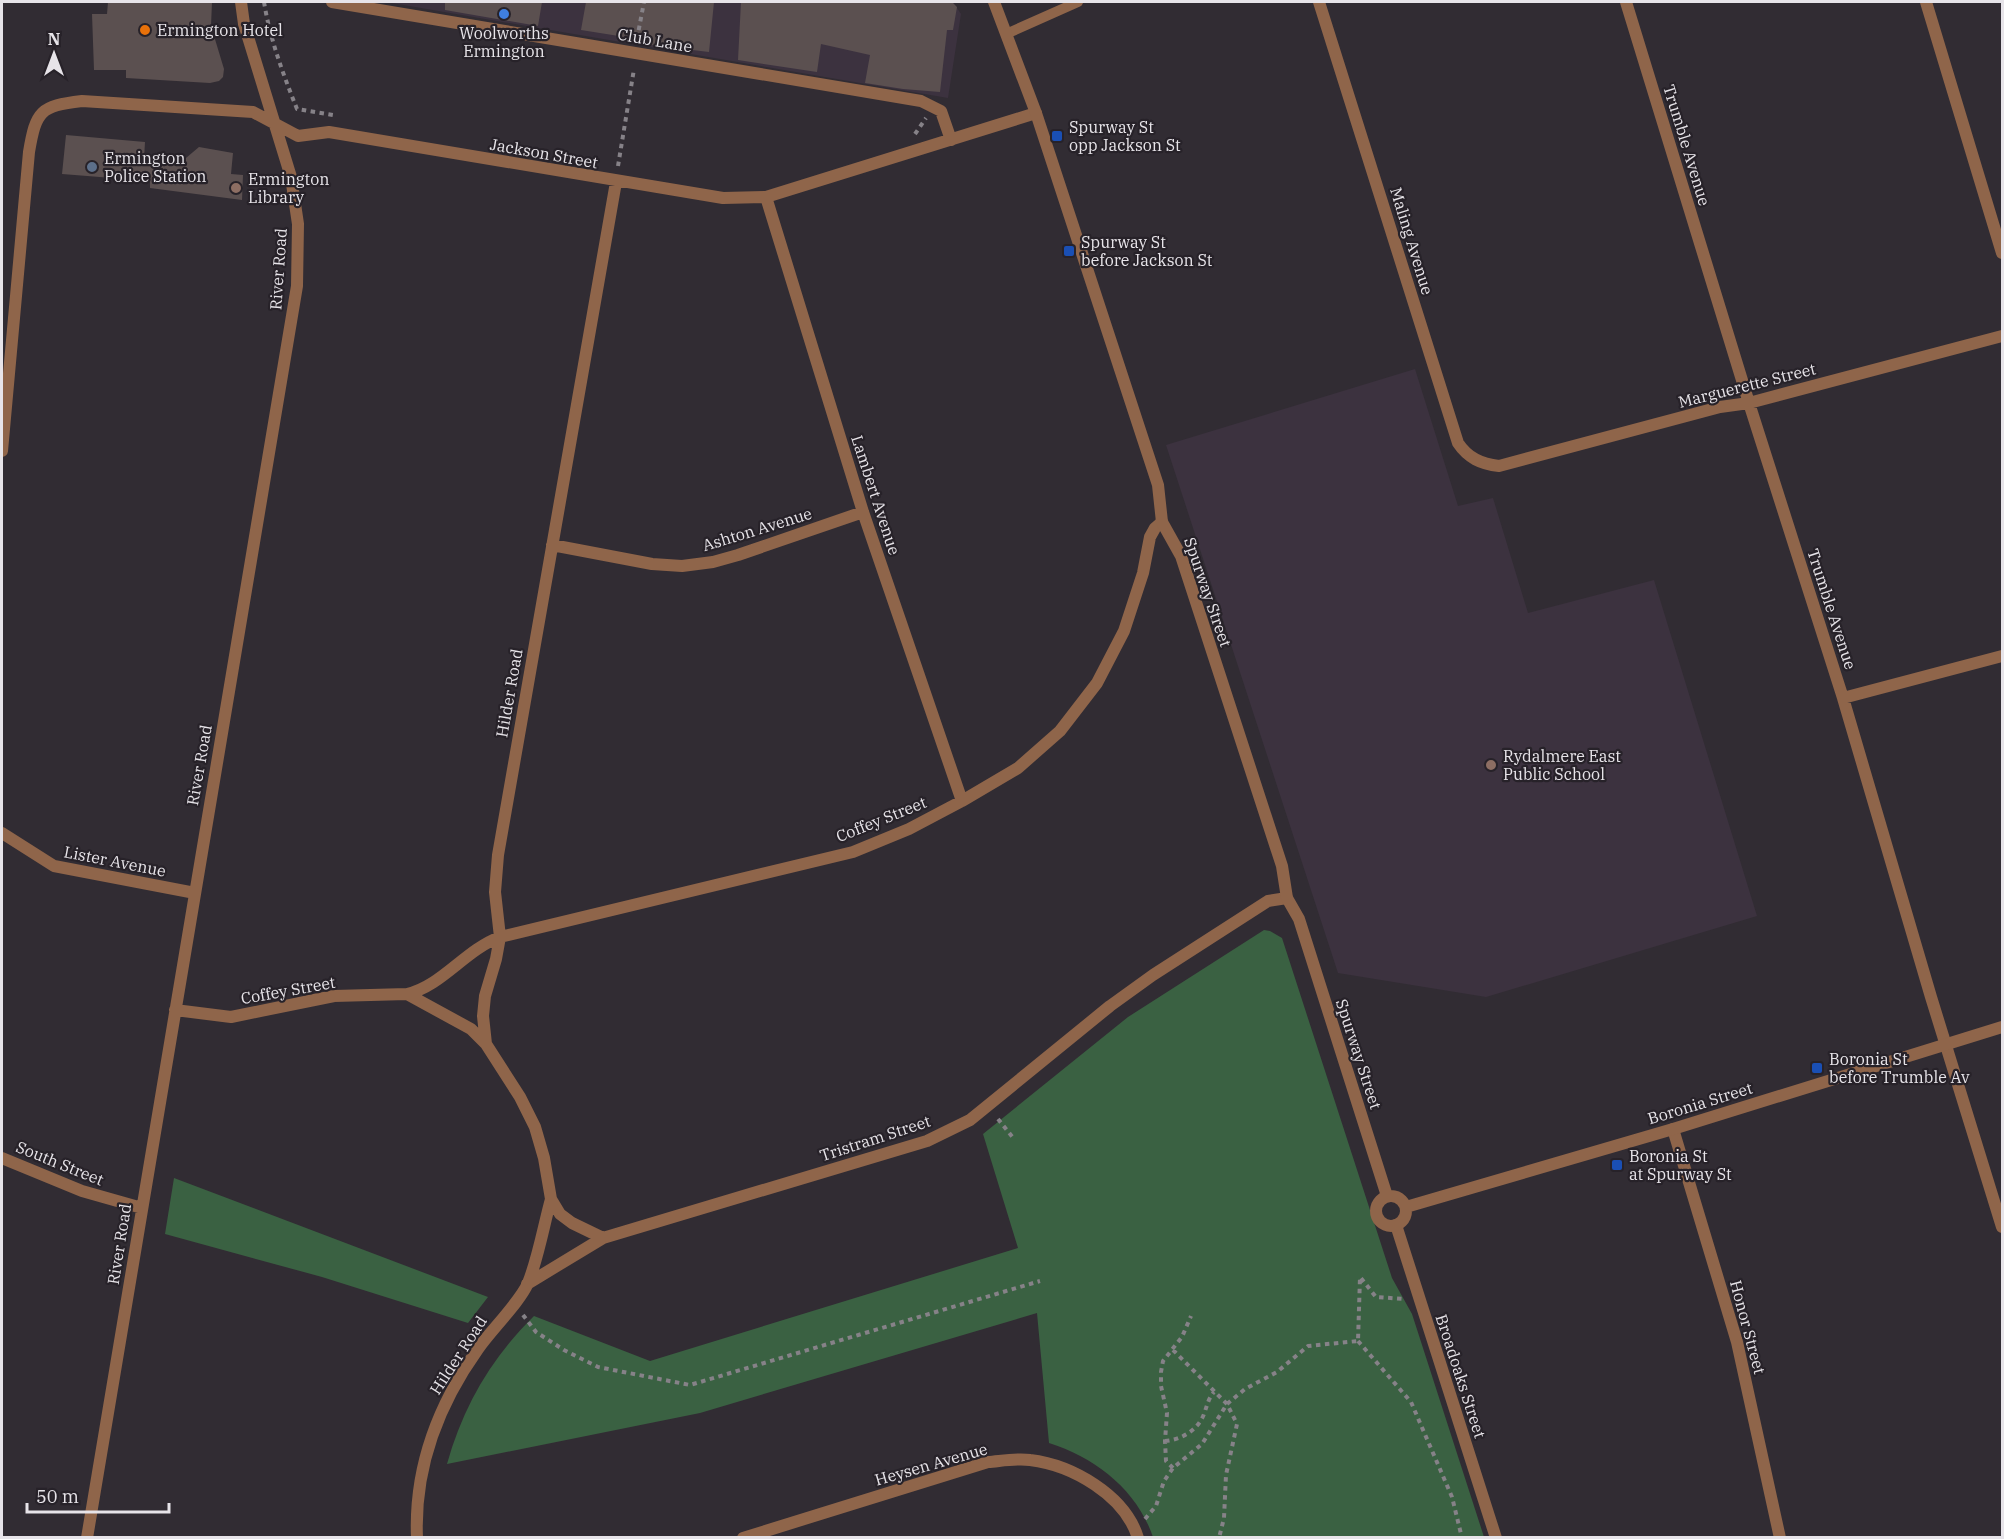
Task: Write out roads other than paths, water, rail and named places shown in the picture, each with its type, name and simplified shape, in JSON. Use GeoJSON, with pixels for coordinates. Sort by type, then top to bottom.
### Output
{"type":"FeatureCollection","features":[{"type":"Feature","properties":{"kind":"street","name":"River Road"},"geometry":{"type":"LineString","coordinates":[[87,1538],[297,286],[296,212],[291,177],[244,24],[241,2]]}},
{"type":"Feature","properties":{"kind":"street","name":"Club Lane"},"geometry":{"type":"LineString","coordinates":[[332,2],[921,101],[941,111],[951,140]]}},
{"type":"Feature","properties":{"kind":"street","name":"Spurway Street"},"geometry":{"type":"LineString","coordinates":[[994,2],[1036,113],[1158,485],[1162,522],[1181,556],[1282,866],[1287,898],[1299,919],[1387,1196]]}},
{"type":"Feature","properties":{"kind":"street","name":"Maling Avenue"},"geometry":{"type":"LineString","coordinates":[[1319,2],[1458,443],[1464,453],[1474,459],[1486,465],[1499,466]]}},
{"type":"Feature","properties":{"kind":"street","name":"Trumble Avenue"},"geometry":{"type":"LineString","coordinates":[[1626,2],[1749,403],[1843,698],[2002,1227]]}},
{"type":"Feature","properties":{"kind":"street"},"geometry":{"type":"LineString","coordinates":[[1926,2],[2002,253]]}},
{"type":"Feature","properties":{"kind":"street","name":"Jackson Street"},"geometry":{"type":"LineString","coordinates":[[2,451],[29,152],[33,128],[43,111],[58,103],[82,101],[253,112],[298,136],[329,132],[615,182],[723,198],[766,197],[1036,113]]}},
{"type":"Feature","properties":{"kind":"street","name":"Hilder Road"},"geometry":{"type":"LineString","coordinates":[[603,1239],[560,1214],[551,1198],[544,1158],[535,1126],[520,1097],[486,1044],[483,1016],[485,996],[500,937],[495,892],[498,855],[615,182]]}},
{"type":"Feature","properties":{"kind":"street","name":"Lambert Avenue"},"geometry":{"type":"LineString","coordinates":[[766,197],[863,513],[962,801]]}},
{"type":"Feature","properties":{"kind":"street","name":"Marguerette Street"},"geometry":{"type":"LineString","coordinates":[[1499,466],[1720,407],[1749,403],[2002,336]]}},
{"type":"Feature","properties":{"kind":"street","name":"Ashton Avenue"},"geometry":{"type":"LineString","coordinates":[[552,545],[652,564],[682,566],[713,562],[738,555],[863,513]]}},
{"type":"Feature","properties":{"kind":"street","name":"Coffey Street"},"geometry":{"type":"LineString","coordinates":[[175,1010],[231,1017],[334,996],[417,992],[479,946],[500,937],[853,852],[909,829],[1018,768],[1060,731],[1096,683],[1124,631],[1143,573],[1152,531],[1162,522]]}},
{"type":"Feature","properties":{"kind":"street"},"geometry":{"type":"LineString","coordinates":[[1843,698],[2002,657]]}},
{"type":"Feature","properties":{"kind":"street","name":"Lister Avenue"},"geometry":{"type":"LineString","coordinates":[[2,833],[54,866],[195,893]]}},
{"type":"Feature","properties":{"kind":"street","name":"Tristram Street"},"geometry":{"type":"LineString","coordinates":[[527,1284],[603,1239],[927,1141],[970,1120],[1110,1006],[1153,975],[1268,901],[1287,898]]}},
{"type":"Feature","properties":{"kind":"street"},"geometry":{"type":"LineString","coordinates":[[407,994],[471,1029],[486,1044]]}},
{"type":"Feature","properties":{"kind":"street","name":"Boronia Street"},"geometry":{"type":"LineString","coordinates":[[1406,1207],[1673,1129],[2002,1027]]}},
{"type":"Feature","properties":{"kind":"street","name":"Honor Street"},"geometry":{"type":"LineString","coordinates":[[1673,1129],[1737,1342],[1780,1538]]}},
{"type":"Feature","properties":{"kind":"street","name":"South Street"},"geometry":{"type":"LineString","coordinates":[[2,1158],[82,1191],[142,1208]]}},
{"type":"Feature","properties":{"kind":"street"},"geometry":{"type":"LineString","coordinates":[[1387,1196],[1396,1196],[1403,1201],[1406,1207],[1406,1216],[1396,1225],[1387,1225],[1378,1218],[1376,1211],[1378,1204],[1387,1196]]}},
{"type":"Feature","properties":{"kind":"street","name":"Hilder Road"},"geometry":{"type":"LineString","coordinates":[[417,1538],[416,1519],[422,1470],[435,1424],[455,1384],[478,1348],[527,1284],[551,1198]]}},
{"type":"Feature","properties":{"kind":"street","name":"Broadoaks Street"},"geometry":{"type":"LineString","coordinates":[[1396,1225],[1496,1538]]}},
{"type":"Feature","properties":{"kind":"street","name":"Heysen Avenue"},"geometry":{"type":"LineString","coordinates":[[743,1538],[988,1462],[1029,1460],[1061,1467],[1096,1485],[1120,1508],[1136,1532]]}},
{"type":"Feature","properties":{"kind":"lane"},"geometry":{"type":"LineString","coordinates":[[1006,34],[1078,2]]}},
{"type":"Feature","properties":{"kind":"place","name":"Woolworths Ermington"},"geometry":{"type":"Point","coordinates":[504,14]}},
{"type":"Feature","properties":{"kind":"place","name":"Ermington Hotel"},"geometry":{"type":"Point","coordinates":[145,30]}},
{"type":"Feature","properties":{"kind":"place","name":"Spurway St opp Jackson St"},"geometry":{"type":"Point","coordinates":[1057,136]}},
{"type":"Feature","properties":{"kind":"place","name":"Ermington Police Station"},"geometry":{"type":"Point","coordinates":[92,167]}},
{"type":"Feature","properties":{"kind":"place","name":"Ermington Library"},"geometry":{"type":"Point","coordinates":[236,188]}},
{"type":"Feature","properties":{"kind":"place","name":"Spurway St before Jackson St"},"geometry":{"type":"Point","coordinates":[1069,251]}},
{"type":"Feature","properties":{"kind":"place","name":"Rydalmere East Public School"},"geometry":{"type":"Point","coordinates":[1491,765]}},
{"type":"Feature","properties":{"kind":"place","name":"Boronia St before Trumble Av"},"geometry":{"type":"Point","coordinates":[1817,1068]}},
{"type":"Feature","properties":{"kind":"place","name":"Boronia St at Spurway St"},"geometry":{"type":"Point","coordinates":[1617,1165]}}]}
